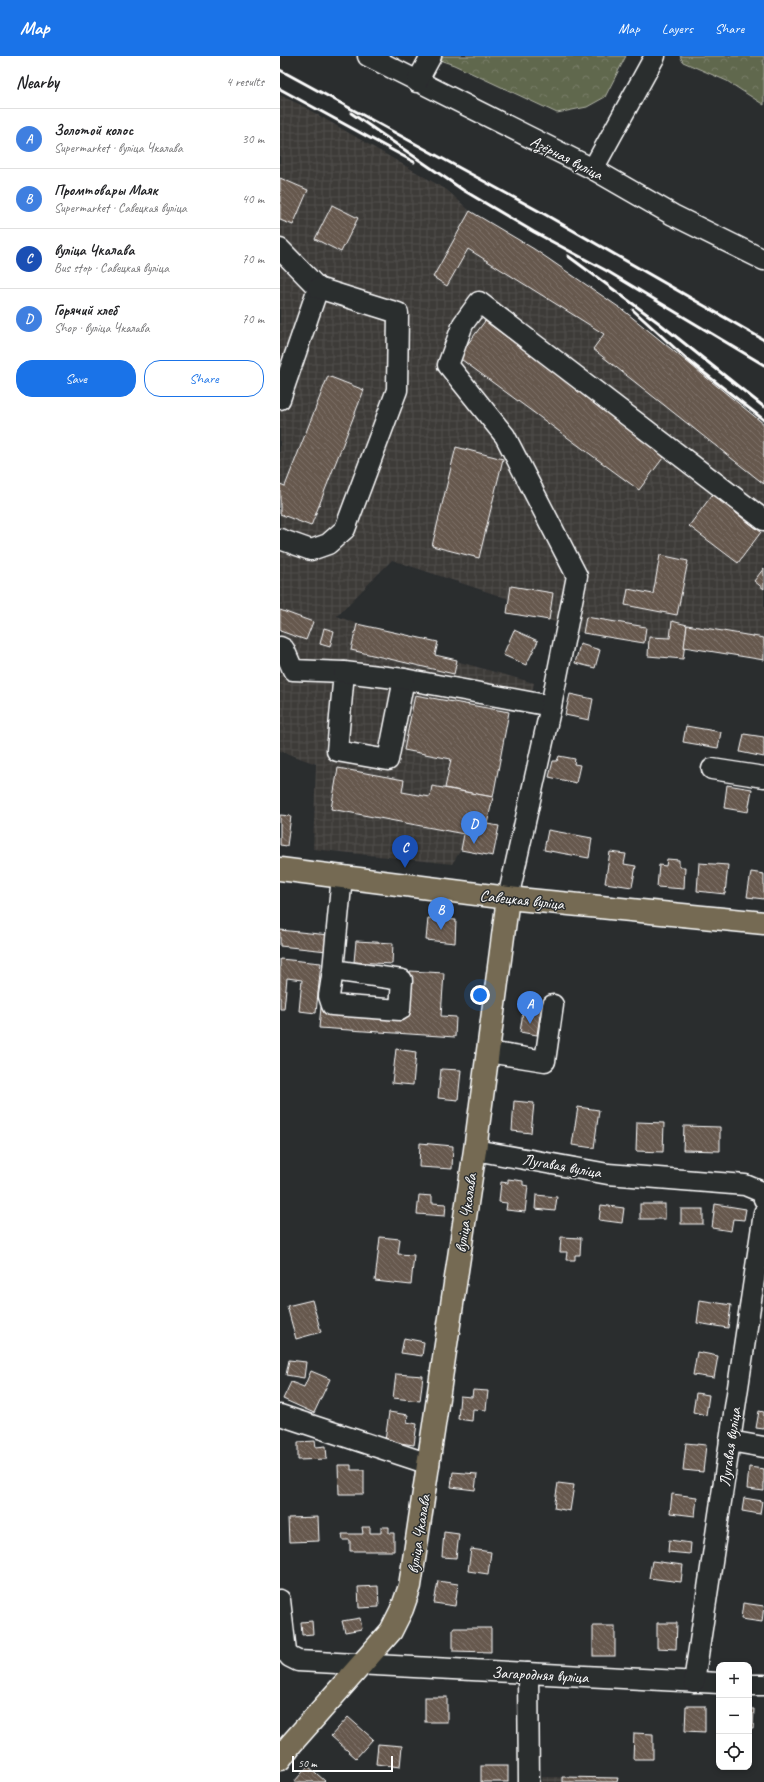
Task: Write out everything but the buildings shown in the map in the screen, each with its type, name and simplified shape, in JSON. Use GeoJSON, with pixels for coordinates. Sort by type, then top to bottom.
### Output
{"type":"FeatureCollection","features":[{"type":"Feature","properties":{"kind":"main road","name":"Савецкая вуліца"},"geometry":{"type":"LineString","coordinates":[[280,869],[508,898],[764,923]]}},
{"type":"Feature","properties":{"kind":"main road","name":"вуліца Чкалава"},"geometry":{"type":"LineString","coordinates":[[280,1759],[291,1744],[391,1631],[410,1586],[475,1150],[508,898]]}},
{"type":"Feature","properties":{"kind":"street","name":"Азёрная вуліца"},"geometry":{"type":"LineString","coordinates":[[368,56],[417,82],[593,169],[673,215],[764,260]]}},
{"type":"Feature","properties":{"kind":"street"},"geometry":{"type":"LineString","coordinates":[[417,82],[431,56]]}},
{"type":"Feature","properties":{"kind":"street"},"geometry":{"type":"LineString","coordinates":[[593,169],[655,56]]}},
{"type":"Feature","properties":{"kind":"street"},"geometry":{"type":"LineString","coordinates":[[280,248],[318,288],[398,314],[397,390],[345,529],[328,544],[311,550],[280,539]]}},
{"type":"Feature","properties":{"kind":"street"},"geometry":{"type":"LineString","coordinates":[[280,399],[318,288]]}},
{"type":"Feature","properties":{"kind":"street","name":"вуліца Чкалава"},"geometry":{"type":"LineString","coordinates":[[508,898],[568,628],[577,576],[506,436],[448,365],[463,324],[479,302],[764,520]]}},
{"type":"Feature","properties":{"kind":"street"},"geometry":{"type":"LineString","coordinates":[[280,647],[284,649],[293,670],[344,672],[404,678],[551,706]]}},
{"type":"Feature","properties":{"kind":"street"},"geometry":{"type":"LineString","coordinates":[[344,672],[337,751],[388,760],[404,678]]}},
{"type":"Feature","properties":{"kind":"street"},"geometry":{"type":"LineString","coordinates":[[712,769],[764,776]]}},
{"type":"Feature","properties":{"kind":"street"},"geometry":{"type":"LineString","coordinates":[[333,970],[342,876]]}},
{"type":"Feature","properties":{"kind":"street"},"geometry":{"type":"LineString","coordinates":[[488,1052],[545,1061],[554,1005]]}},
{"type":"Feature","properties":{"kind":"street","name":"Лугавая вуліца"},"geometry":{"type":"LineString","coordinates":[[475,1150],[608,1174],[745,1185],[761,1190]]}},
{"type":"Feature","properties":{"kind":"street","name":"Лугавая вуліца"},"geometry":{"type":"LineString","coordinates":[[694,1682],[764,1213]]}},
{"type":"Feature","properties":{"kind":"street"},"geometry":{"type":"LineString","coordinates":[[280,1416],[429,1464]]}},
{"type":"Feature","properties":{"kind":"street"},"geometry":{"type":"LineString","coordinates":[[730,1441],[764,1447]]}},
{"type":"Feature","properties":{"kind":"street","name":"Загародняя вуліца"},"geometry":{"type":"LineString","coordinates":[[280,1600],[286,1652],[290,1657],[298,1661],[361,1666],[716,1683]]}},
{"type":"Feature","properties":{"kind":"street"},"geometry":{"type":"LineString","coordinates":[[528,1673],[529,1782]]}},
{"type":"Feature","properties":{"kind":"street"},"geometry":{"type":"LineString","coordinates":[[752,1685],[764,1686]]}},
{"type":"Feature","properties":{"kind":"shaded area"},"geometry":{"type":"Polygon","coordinates":[[[280,95],[301,105],[447,190],[470,211],[764,424],[764,660],[684,647],[683,659],[648,656],[648,644],[583,633],[549,620],[507,613],[509,599],[392,560],[337,616],[357,624],[438,642],[435,655],[534,683],[529,708],[510,704],[487,824],[499,826],[493,856],[461,850],[452,864],[313,849],[316,764],[280,751],[280,95]]]}},
{"type":"Feature","properties":{"kind":"shaded area"},"geometry":{"type":"Polygon","coordinates":[[[542,1777],[618,1778],[617,1782],[542,1782],[542,1777]]]}},
{"type":"Feature","properties":{"kind":"green space"},"geometry":{"type":"Polygon","coordinates":[[[428,56],[626,56],[605,97],[587,107],[557,113],[454,65],[428,56]]]}},
{"type":"Feature","properties":{"kind":"green space"},"geometry":{"type":"Polygon","coordinates":[[[680,56],[764,56],[764,105],[727,81],[683,62],[680,56]]]}},
{"type":"Feature","properties":{"kind":"railway"},"geometry":{"type":"LineString","coordinates":[[280,70],[546,215],[764,340]]}},
{"type":"Feature","properties":{"kind":"railway"},"geometry":{"type":"LineString","coordinates":[[280,89],[414,162]]}},
{"type":"Feature","properties":{"kind":"railway"},"geometry":{"type":"LineString","coordinates":[[351,113],[463,190],[534,232],[607,271],[764,365]]}},
{"type":"Feature","properties":{"kind":"railway"},"geometry":{"type":"LineString","coordinates":[[568,256],[659,323],[764,407]]}},
{"type":"Feature","properties":{"kind":"railway"},"geometry":{"type":"LineString","coordinates":[[633,310],[689,361],[764,420]]}},
{"type":"Feature","properties":{"kind":"place","name":"Горячий хлеб"},"geometry":{"type":"Point","coordinates":[474,844]}},
{"type":"Feature","properties":{"kind":"place","name":"вуліца Чкалава"},"geometry":{"type":"Point","coordinates":[405,868]}},
{"type":"Feature","properties":{"kind":"place","name":"Промтовары Маяк"},"geometry":{"type":"Point","coordinates":[441,930]}},
{"type":"Feature","properties":{"kind":"place","name":"Золотой колос"},"geometry":{"type":"Point","coordinates":[530,1024]}}]}
